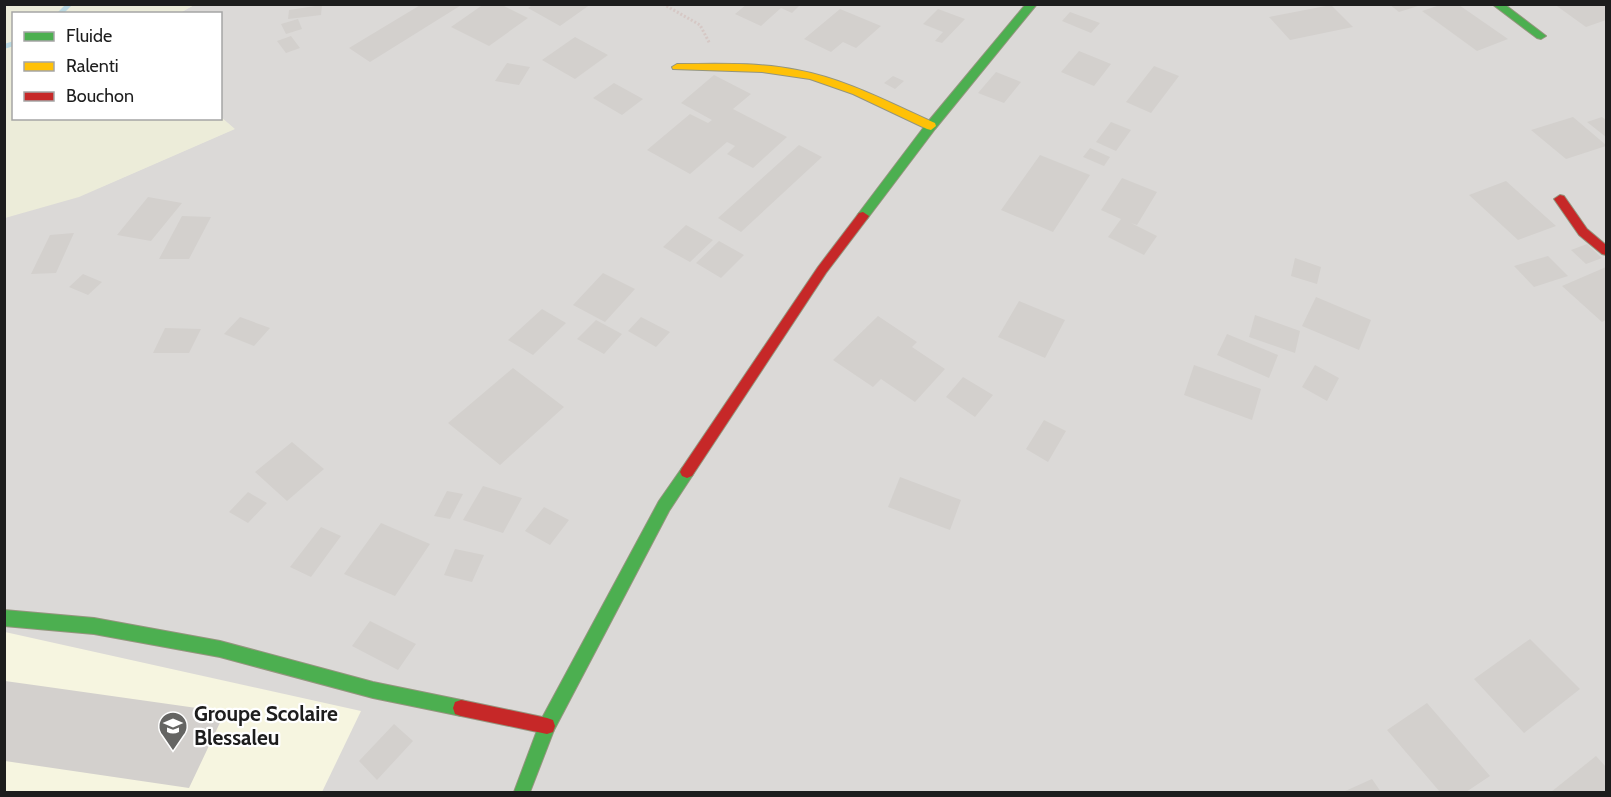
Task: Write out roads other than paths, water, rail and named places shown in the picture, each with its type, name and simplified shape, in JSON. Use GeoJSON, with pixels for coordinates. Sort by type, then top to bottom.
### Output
{"type":"FeatureCollection","features":[{"type":"Feature","properties":{"kind":"main road"},"geometry":{"type":"LineString","coordinates":[[522,792],[547,726],[664,506],[822,270],[931,126],[1032,4]]}},
{"type":"Feature","properties":{"kind":"main road"},"geometry":{"type":"LineString","coordinates":[[1497,4],[1541,36]]}},
{"type":"Feature","properties":{"kind":"main road"},"geometry":{"type":"LineString","coordinates":[[677,67],[765,70],[809,76],[842,87],[931,126]]}},
{"type":"Feature","properties":{"kind":"main road"},"geometry":{"type":"LineString","coordinates":[[1560,199],[1583,232],[1606,251]]}},
{"type":"Feature","properties":{"kind":"main road"},"geometry":{"type":"LineString","coordinates":[[4,618],[94,626],[220,649],[373,690],[547,726]]}},
{"type":"Feature","properties":{"kind":"waterway"},"geometry":{"type":"LineString","coordinates":[[61,12],[70,4]]}},
{"type":"Feature","properties":{"kind":"waterway"},"geometry":{"type":"LineString","coordinates":[[4,47],[12,44]]}},
{"type":"Feature","properties":{"kind":"place","name":"Groupe Scolaire Blessaleu"},"geometry":{"type":"Point","coordinates":[173,752]}}]}
